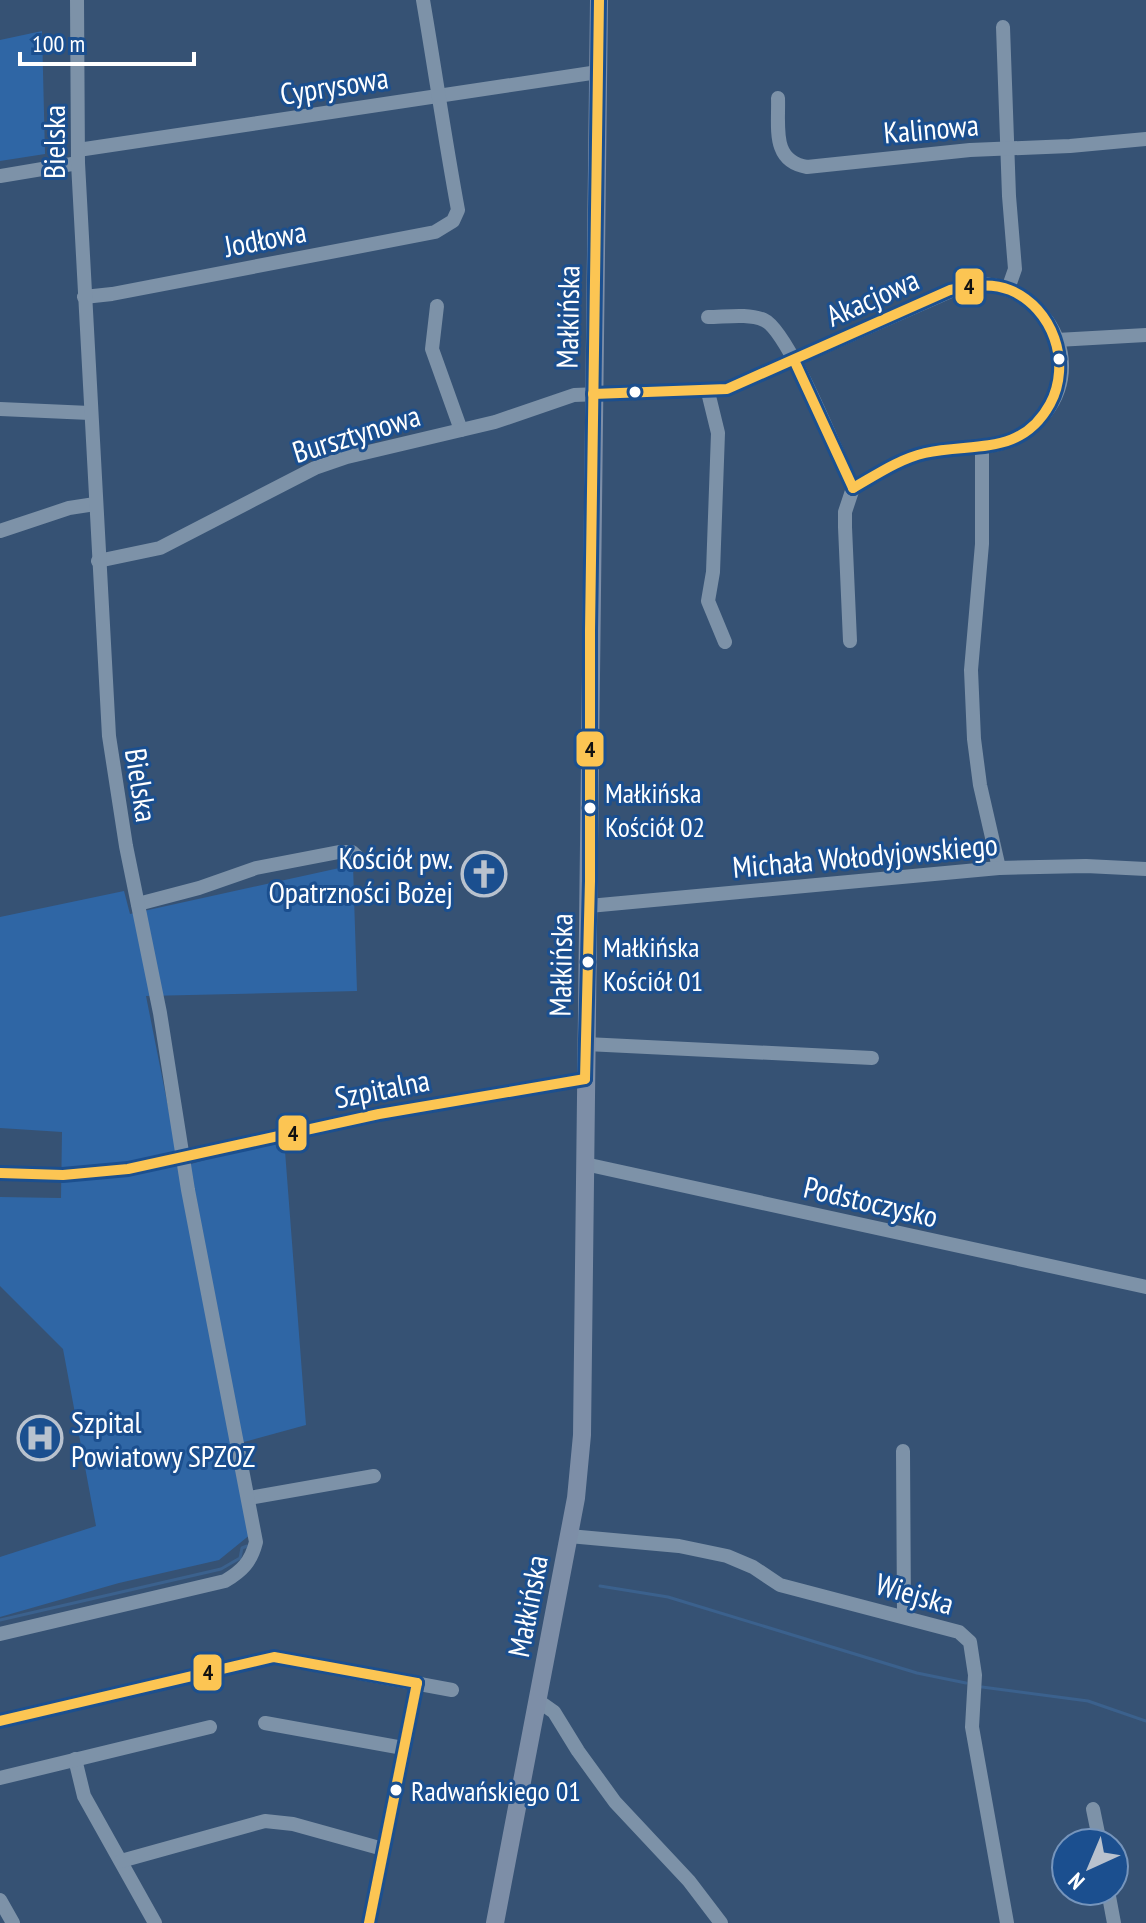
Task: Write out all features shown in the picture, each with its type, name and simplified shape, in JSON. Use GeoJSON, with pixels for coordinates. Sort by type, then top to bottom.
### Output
{"type":"FeatureCollection","features":[{"type":"Feature","properties":{"kind":"main road","name":"Małkińska"},"geometry":{"type":"LineString","coordinates":[[495,1923],[576,1498],[582,1435],[599,0]]}},
{"type":"Feature","properties":{"kind":"street","name":"Bielska"},"geometry":{"type":"LineString","coordinates":[[0,1634],[225,1581],[247,1564],[256,1542],[110,750],[84,297],[78,156],[77,0]]}},
{"type":"Feature","properties":{"kind":"street"},"geometry":{"type":"LineString","coordinates":[[423,0],[440,95]]}},
{"type":"Feature","properties":{"kind":"street"},"geometry":{"type":"LineString","coordinates":[[1003,27],[1015,269],[1008,289]]}},
{"type":"Feature","properties":{"kind":"street","name":"Cyprysowa"},"geometry":{"type":"LineString","coordinates":[[0,176],[78,156],[440,95],[598,72]]}},
{"type":"Feature","properties":{"kind":"street","name":"Jodłowa"},"geometry":{"type":"LineString","coordinates":[[84,297],[435,232],[453,221],[458,210],[439,112],[440,95]]}},
{"type":"Feature","properties":{"kind":"street","name":"Kalinowa"},"geometry":{"type":"LineString","coordinates":[[778,98],[782,154],[793,165],[807,167],[933,153],[1146,139]]}},
{"type":"Feature","properties":{"kind":"street","name":"Akacjowa"},"geometry":{"type":"LineString","coordinates":[[593,394],[708,392],[732,387],[962,286],[979,283],[1008,289],[1038,309],[1052,327],[1057,340]]}},
{"type":"Feature","properties":{"kind":"street"},"geometry":{"type":"LineString","coordinates":[[437,306],[432,349],[461,430]]}},
{"type":"Feature","properties":{"kind":"street"},"geometry":{"type":"LineString","coordinates":[[708,317],[751,317],[767,322],[776,329],[794,360],[853,488],[845,512],[850,641]]}},
{"type":"Feature","properties":{"kind":"street"},"geometry":{"type":"LineString","coordinates":[[853,488],[921,454],[982,448],[1019,437],[1047,410],[1060,375],[1057,340],[1146,335]]}},
{"type":"Feature","properties":{"kind":"street"},"geometry":{"type":"LineString","coordinates":[[708,392],[718,433],[713,572],[708,601],[725,642]]}},
{"type":"Feature","properties":{"kind":"street","name":"Bursztynowa"},"geometry":{"type":"LineString","coordinates":[[98,561],[160,548],[315,468],[347,457],[495,422],[574,395],[593,394]]}},
{"type":"Feature","properties":{"kind":"street"},"geometry":{"type":"LineString","coordinates":[[0,409],[90,413]]}},
{"type":"Feature","properties":{"kind":"street"},"geometry":{"type":"LineString","coordinates":[[982,448],[982,544],[972,645],[972,691],[980,785],[999,868]]}},
{"type":"Feature","properties":{"kind":"street"},"geometry":{"type":"LineString","coordinates":[[0,531],[69,508],[95,504]]}},
{"type":"Feature","properties":{"kind":"street"},"geometry":{"type":"LineString","coordinates":[[138,904],[173,896],[256,868],[339,852],[352,852],[362,861]]}},
{"type":"Feature","properties":{"kind":"street","name":"Michała Wołodyjowskiego"},"geometry":{"type":"LineString","coordinates":[[589,906],[999,868],[1086,866],[1146,869]]}},
{"type":"Feature","properties":{"kind":"street"},"geometry":{"type":"LineString","coordinates":[[586,1044],[872,1058]]}},
{"type":"Feature","properties":{"kind":"street","name":"Szpitalna"},"geometry":{"type":"LineString","coordinates":[[0,1173],[89,1174],[183,1158],[379,1114],[585,1079]]}},
{"type":"Feature","properties":{"kind":"street","name":"Podstoczysko"},"geometry":{"type":"LineString","coordinates":[[585,1164],[1146,1287]]}},
{"type":"Feature","properties":{"kind":"street"},"geometry":{"type":"LineString","coordinates":[[903,1451],[904,1615]]}},
{"type":"Feature","properties":{"kind":"street"},"geometry":{"type":"LineString","coordinates":[[249,1498],[374,1476]]}},
{"type":"Feature","properties":{"kind":"street","name":"Wiejska"},"geometry":{"type":"LineString","coordinates":[[569,1536],[679,1546],[727,1556],[753,1567],[780,1585],[904,1615],[959,1632],[970,1642],[975,1675],[972,1727],[1007,1923]]}},
{"type":"Feature","properties":{"kind":"street"},"geometry":{"type":"LineString","coordinates":[[0,1721],[274,1657],[452,1690]]}},
{"type":"Feature","properties":{"kind":"street"},"geometry":{"type":"LineString","coordinates":[[369,1923],[417,1683]]}},
{"type":"Feature","properties":{"kind":"street"},"geometry":{"type":"LineString","coordinates":[[537,1700],[554,1712],[615,1802],[689,1881],[721,1923]]}},
{"type":"Feature","properties":{"kind":"street"},"geometry":{"type":"LineString","coordinates":[[265,1723],[403,1748]]}},
{"type":"Feature","properties":{"kind":"street"},"geometry":{"type":"LineString","coordinates":[[0,1778],[210,1727]]}},
{"type":"Feature","properties":{"kind":"street"},"geometry":{"type":"LineString","coordinates":[[75,1759],[84,1796],[155,1923]]}},
{"type":"Feature","properties":{"kind":"street"},"geometry":{"type":"LineString","coordinates":[[1093,1809],[1097,1827]]}},
{"type":"Feature","properties":{"kind":"street"},"geometry":{"type":"LineString","coordinates":[[121,1861],[265,1821],[293,1824],[383,1849]]}},
{"type":"Feature","properties":{"kind":"street"},"geometry":{"type":"LineString","coordinates":[[0,1900],[7,1920]]}},
{"type":"Feature","properties":{"kind":"shaded area"},"geometry":{"type":"Polygon","coordinates":[[[42,31],[45,154],[0,161],[0,40],[42,31]]]}},
{"type":"Feature","properties":{"kind":"shaded area"},"geometry":{"type":"Polygon","coordinates":[[[353,865],[357,991],[146,996],[180,1167],[284,1138],[306,1425],[233,1445],[251,1534],[219,1560],[119,1583],[0,1617],[0,1557],[96,1526],[63,1349],[0,1286],[0,1197],[61,1198],[62,1132],[0,1128],[0,917],[124,891],[130,914],[353,865]]]}},
{"type":"Feature","properties":{"kind":"waterway"},"geometry":{"type":"LineString","coordinates":[[0,1620],[221,1569],[240,1558],[242,1548],[247,1546]]}},
{"type":"Feature","properties":{"kind":"waterway"},"geometry":{"type":"LineString","coordinates":[[600,1586],[668,1597],[917,1673],[966,1683]]}},
{"type":"Feature","properties":{"kind":"waterway"},"geometry":{"type":"LineString","coordinates":[[982,1687],[1088,1701],[1146,1721]]}},
{"type":"Feature","properties":{"kind":"transit line","name":"4"},"geometry":{"type":"LineString","coordinates":[[585,1079],[590,881],[590,631],[599,0]]}},
{"type":"Feature","properties":{"kind":"transit line","name":"4"},"geometry":{"type":"LineString","coordinates":[[593,394],[727,389],[950,290],[995,286],[1025,298],[1047,323],[1058,355],[1056,388],[1038,421],[1010,440],[925,453],[906,459],[853,488]]}},
{"type":"Feature","properties":{"kind":"transit line","name":"4"},"geometry":{"type":"LineString","coordinates":[[794,360],[853,488]]}},
{"type":"Feature","properties":{"kind":"transit line","name":"4"},"geometry":{"type":"LineString","coordinates":[[0,1173],[63,1175],[128,1169],[379,1114],[585,1079]]}},
{"type":"Feature","properties":{"kind":"transit line","name":"4"},"geometry":{"type":"LineString","coordinates":[[0,1721],[274,1657],[417,1683]]}},
{"type":"Feature","properties":{"kind":"transit line","name":"4"},"geometry":{"type":"LineString","coordinates":[[369,1923],[417,1683]]}},
{"type":"Feature","properties":{"kind":"place","name":"Małkińska Kościół 02"},"geometry":{"type":"Point","coordinates":[590,808]}},
{"type":"Feature","properties":{"kind":"place","name":"Kościół pw. Opatrzności Bożej"},"geometry":{"type":"Point","coordinates":[484,874]}},
{"type":"Feature","properties":{"kind":"place","name":"Małkińska Kościół 01"},"geometry":{"type":"Point","coordinates":[588,962]}},
{"type":"Feature","properties":{"kind":"place","name":"Szpital Powiatowy SPZOZ"},"geometry":{"type":"Point","coordinates":[40,1438]}},
{"type":"Feature","properties":{"kind":"place","name":"Radwańskiego 01"},"geometry":{"type":"Point","coordinates":[396,1790]}}]}
